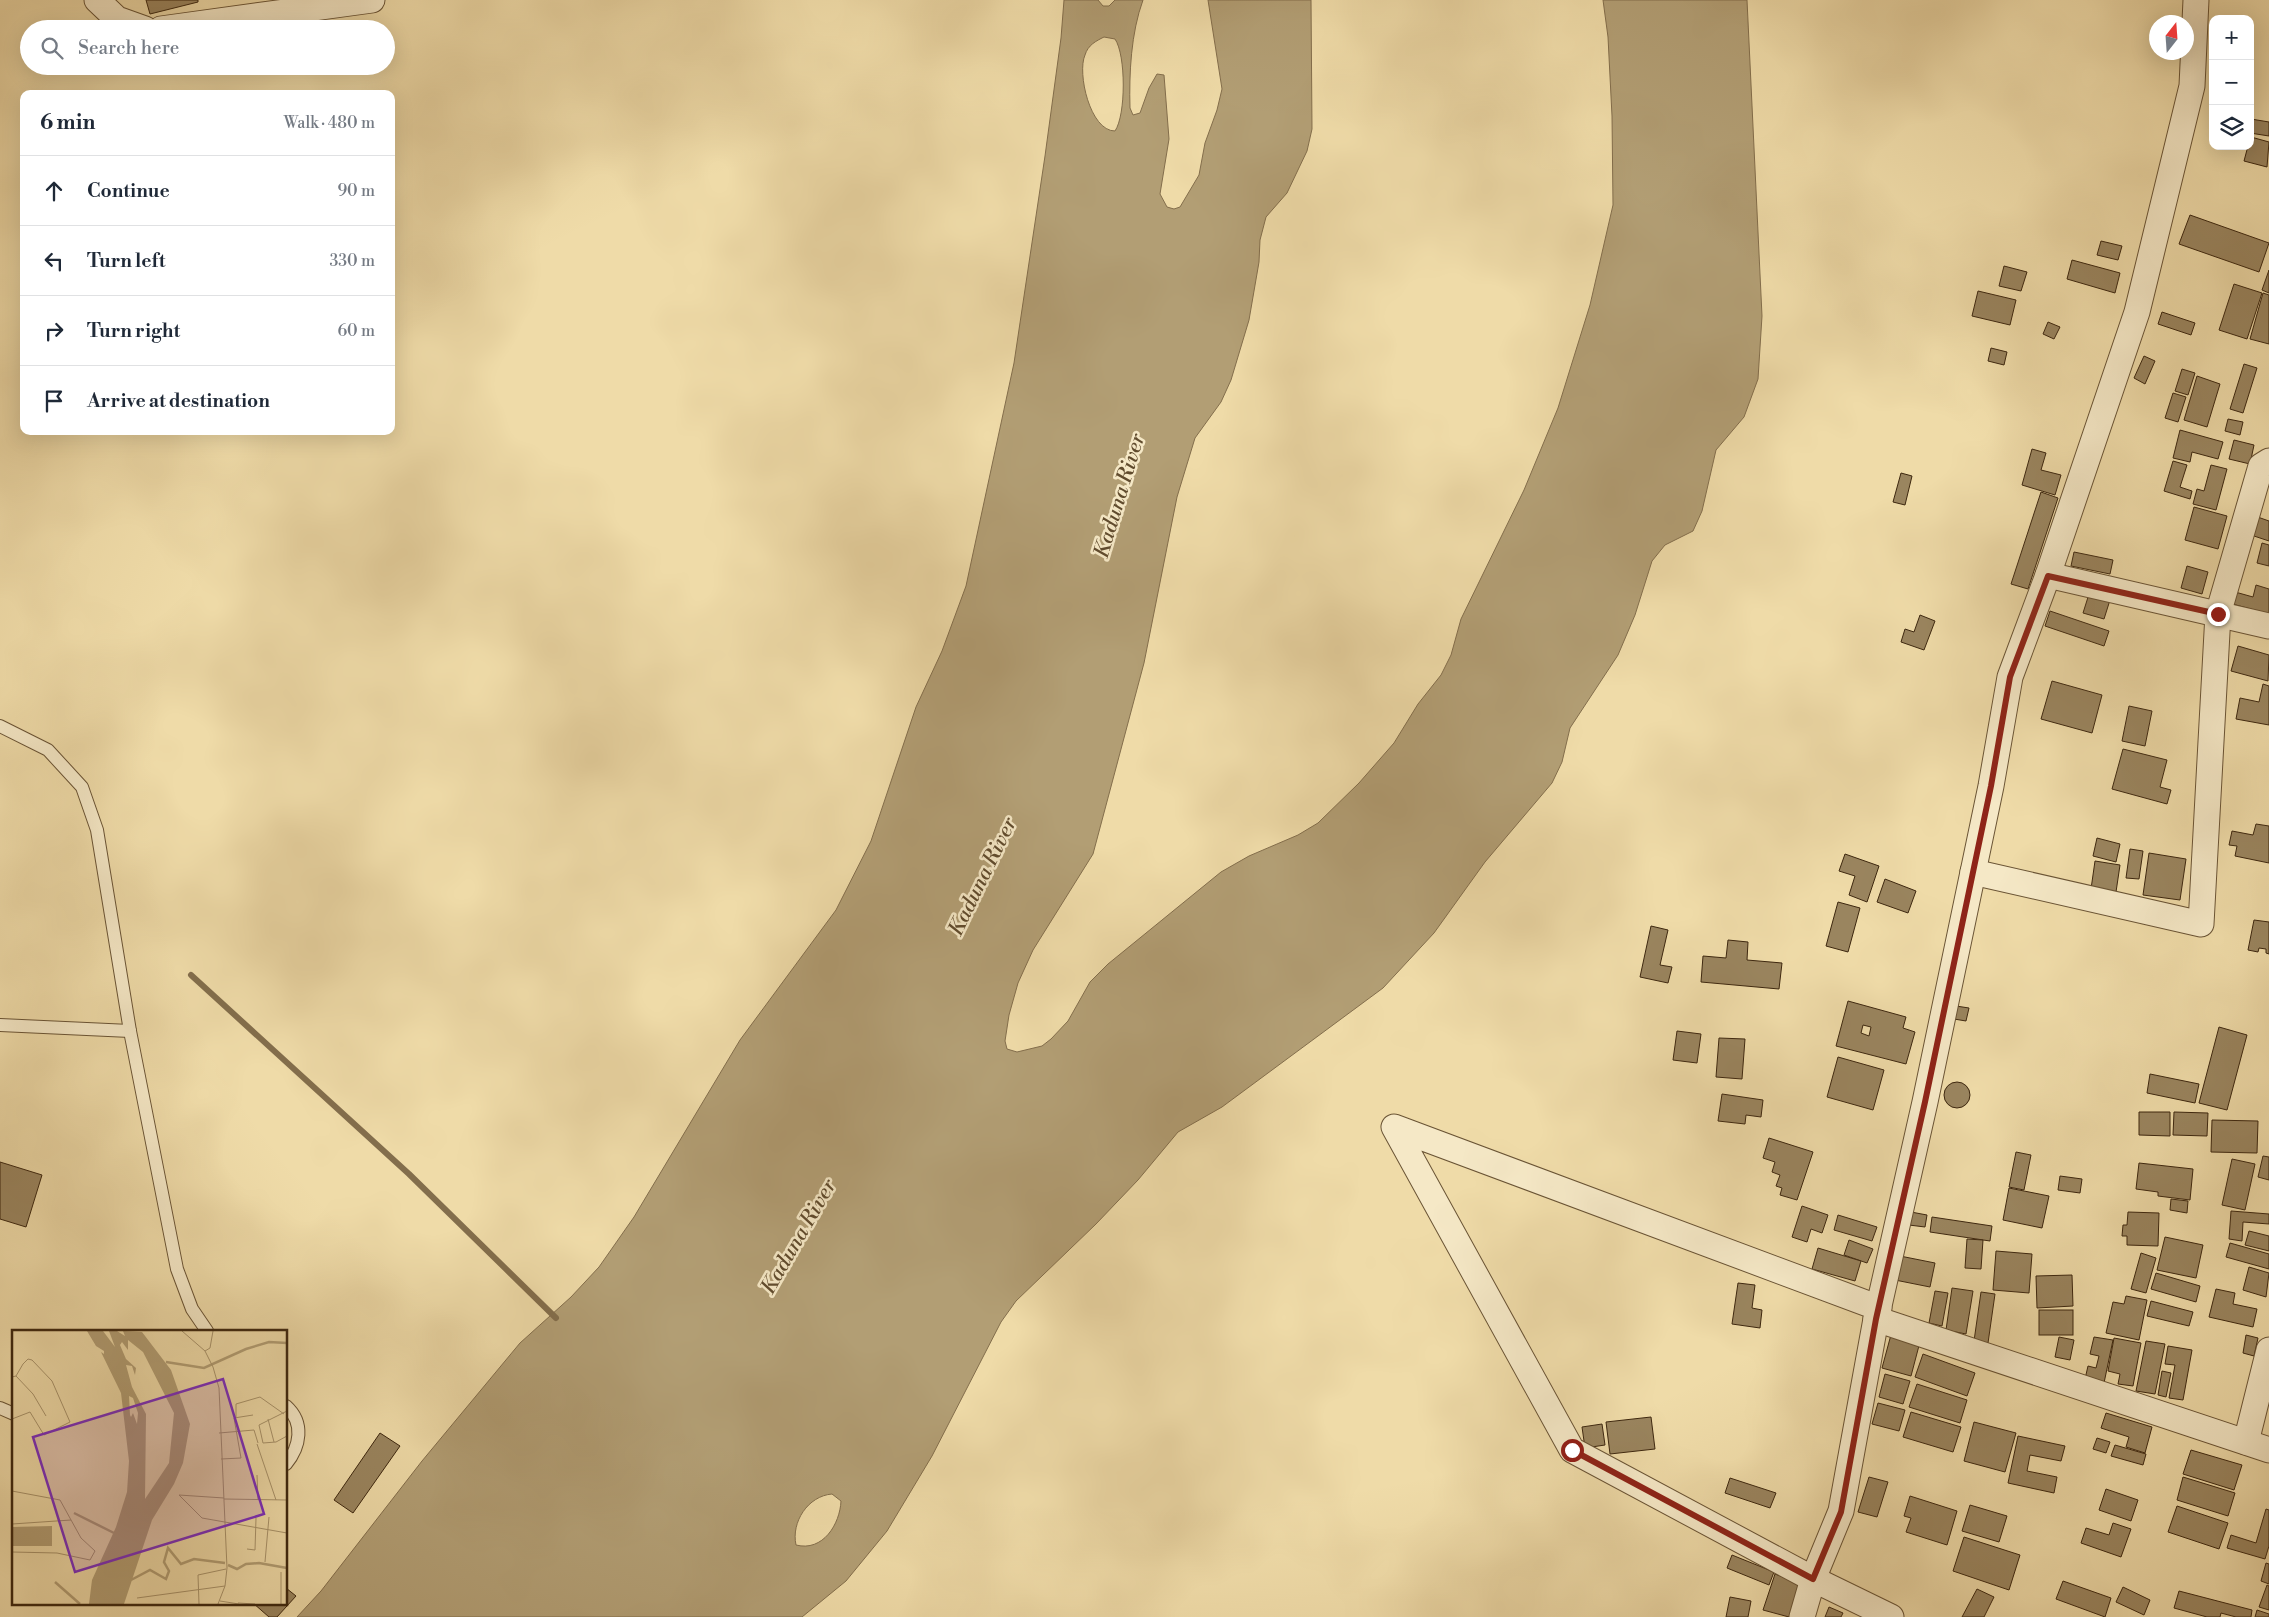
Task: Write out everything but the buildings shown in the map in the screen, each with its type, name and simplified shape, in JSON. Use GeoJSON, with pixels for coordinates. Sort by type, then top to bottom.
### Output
{"type":"FeatureCollection","features":[{"type":"Feature","properties":{"kind":"street"},"geometry":{"type":"LineString","coordinates":[[97,0],[120,20]]}},
{"type":"Feature","properties":{"kind":"street"},"geometry":{"type":"LineString","coordinates":[[226,20],[372,0]]}},
{"type":"Feature","properties":{"kind":"street"},"geometry":{"type":"LineString","coordinates":[[1802,1617],[1813,1579],[1841,1512],[1877,1313],[1923,1111],[1973,872],[2010,677],[2048,576],[2137,312],[2192,86],[2196,0]]}},
{"type":"Feature","properties":{"kind":"street"},"geometry":{"type":"LineString","coordinates":[[1973,872],[2201,924],[2218,614],[2261,466],[2269,460]]}},
{"type":"Feature","properties":{"kind":"street"},"geometry":{"type":"LineString","coordinates":[[2048,576],[2269,626]]}},
{"type":"Feature","properties":{"kind":"street"},"geometry":{"type":"LineString","coordinates":[[1891,1617],[1813,1579],[1572,1450],[1394,1127],[1877,1313],[2257,1446],[2269,1350]]}},
{"type":"Feature","properties":{"kind":"lane"},"geometry":{"type":"LineString","coordinates":[[0,726],[48,750],[82,787],[97,830],[130,1031],[177,1270],[192,1309],[206,1330]]}},
{"type":"Feature","properties":{"kind":"lane"},"geometry":{"type":"LineString","coordinates":[[0,1026],[130,1031]]}},
{"type":"Feature","properties":{"kind":"lane"},"geometry":{"type":"LineString","coordinates":[[0,1408],[12,1413]]}},
{"type":"Feature","properties":{"kind":"lane"},"geometry":{"type":"LineString","coordinates":[[288,1408],[292,1411],[300,1433],[294,1454],[288,1462]]}},
{"type":"Feature","properties":{"kind":"water","name":"Kaduna River"},"geometry":{"type":"Polygon","coordinates":[[[1064,0],[1098,0],[1103,6],[1109,6],[1115,0],[1143,0],[1136,26],[1132,53],[1130,108],[1133,115],[1140,113],[1149,88],[1157,74],[1164,75],[1169,139],[1160,194],[1167,207],[1174,209],[1180,207],[1199,175],[1205,143],[1217,110],[1222,89],[1208,0],[1311,0],[1312,129],[1307,151],[1287,193],[1266,217],[1260,240],[1259,262],[1249,320],[1231,380],[1221,402],[1195,438],[1177,497],[1144,663],[1093,854],[1033,950],[1018,983],[1009,1015],[1005,1041],[1007,1049],[1017,1052],[1042,1046],[1068,1021],[1090,982],[1108,964],[1221,872],[1249,856],[1298,835],[1318,823],[1359,783],[1394,743],[1418,704],[1441,675],[1451,655],[1461,619],[1524,490],[1558,408],[1590,305],[1613,205],[1612,116],[1608,37],[1603,0],[1747,0],[1762,316],[1758,379],[1744,417],[1716,450],[1702,511],[1693,531],[1665,545],[1652,561],[1635,615],[1618,655],[1570,728],[1562,762],[1552,783],[1485,862],[1434,933],[1383,988],[1222,1107],[1178,1132],[1138,1180],[1096,1224],[1016,1301],[1001,1322],[932,1456],[887,1531],[846,1581],[802,1617],[297,1617],[321,1591],[422,1461],[520,1343],[571,1297],[599,1267],[634,1217],[740,1040],[836,910],[871,841],[916,707],[942,651],[966,586],[1014,363],[1061,38],[1064,0]],[[1104,37],[1093,44],[1086,52],[1083,63],[1084,87],[1092,112],[1099,122],[1106,128],[1115,131],[1119,123],[1123,99],[1123,71],[1119,47],[1115,39],[1104,37]],[[832,1494],[816,1500],[803,1512],[796,1528],[796,1545],[806,1546],[814,1544],[822,1540],[833,1527],[840,1510],[841,1501],[832,1494]]]}},
{"type":"Feature","properties":{"kind":"waterway"},"geometry":{"type":"LineString","coordinates":[[191,975],[409,1174],[556,1318]]}},
{"type":"Feature","properties":{"kind":"route"},"geometry":{"type":"LineString","coordinates":[[1572,1450],[1813,1579],[1841,1512],[1876,1319],[1925,1102],[1991,786],[2010,677],[2048,576],[2218,614]]}}]}
